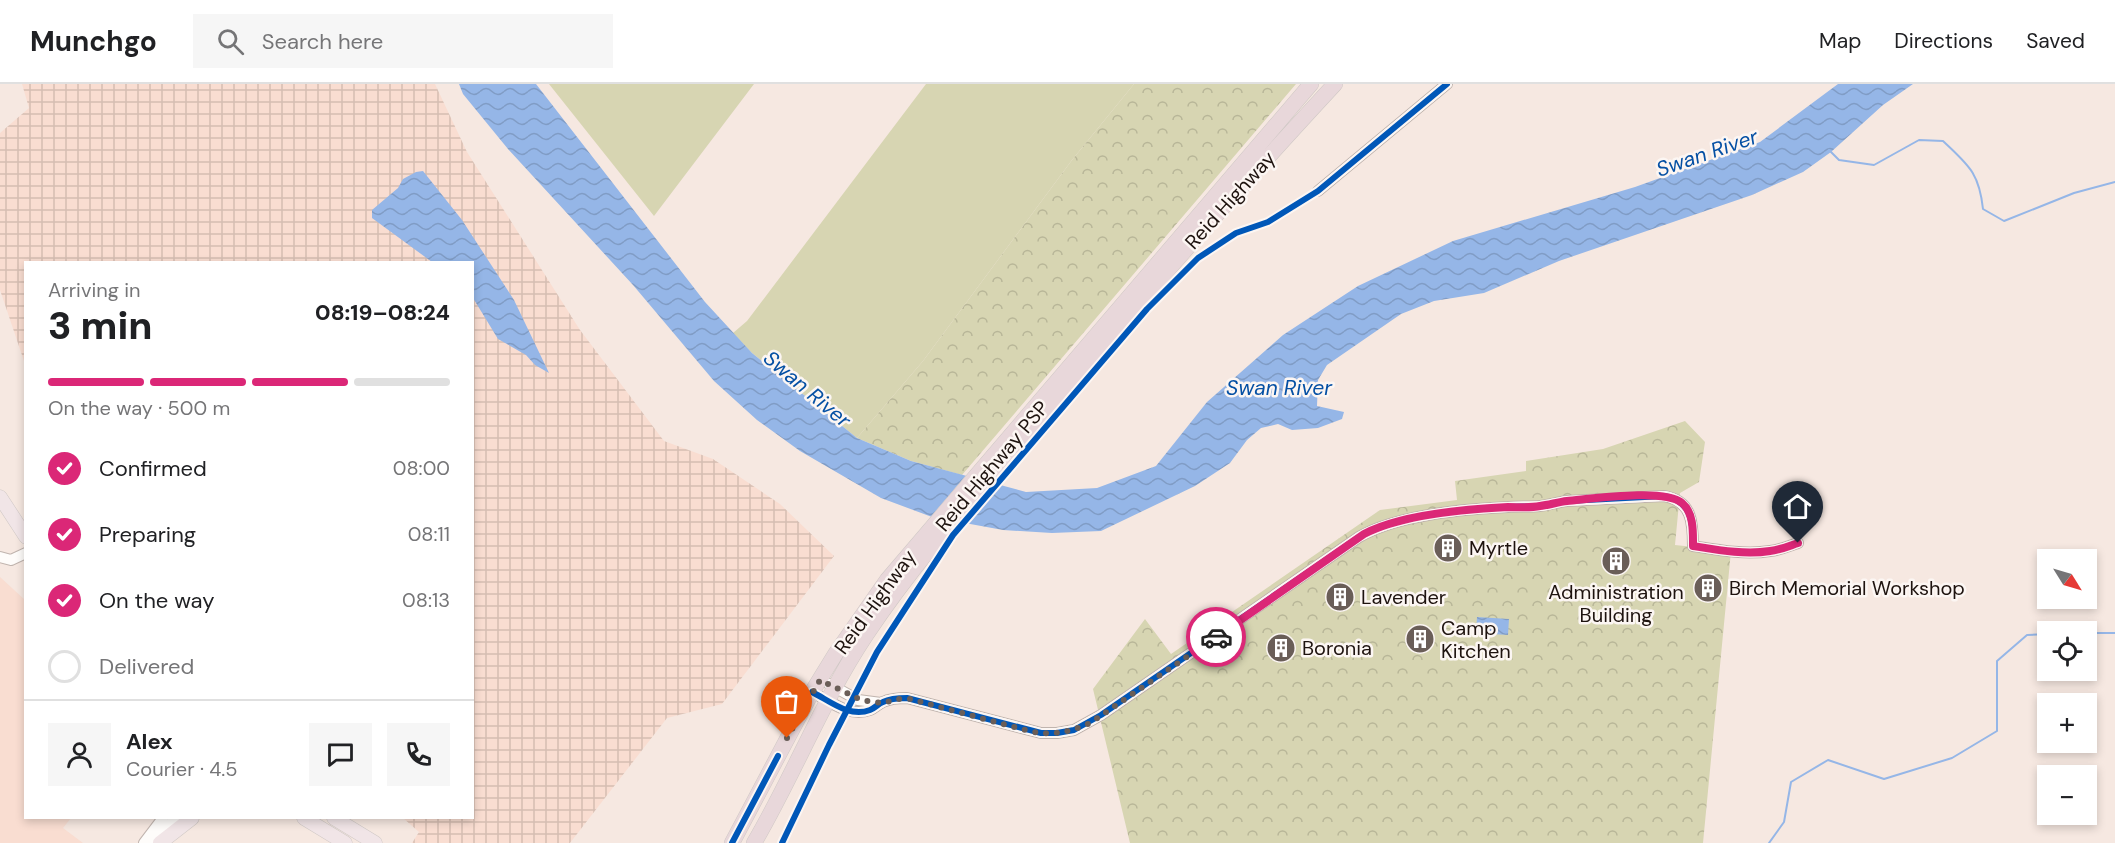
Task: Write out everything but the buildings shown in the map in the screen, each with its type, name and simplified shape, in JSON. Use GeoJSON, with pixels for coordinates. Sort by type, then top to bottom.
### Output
{"type":"FeatureCollection","features":[{"type":"Feature","properties":{"kind":"highway","name":"Reid Highway"},"geometry":{"type":"LineString","coordinates":[[732,843],[816,686],[860,617],[887,580],[936,531],[1129,304],[1311,84]]}},
{"type":"Feature","properties":{"kind":"highway","name":"Reid Highway"},"geometry":{"type":"LineString","coordinates":[[1129,304],[1335,84]]}},
{"type":"Feature","properties":{"kind":"highway","name":"Reid Highway"},"geometry":{"type":"LineString","coordinates":[[754,843],[780,798],[831,694],[865,637],[936,531]]}},
{"type":"Feature","properties":{"kind":"highway"},"geometry":{"type":"LineString","coordinates":[[765,843],[780,798]]}},
{"type":"Feature","properties":{"kind":"main road"},"geometry":{"type":"LineString","coordinates":[[0,497],[24,534]]}},
{"type":"Feature","properties":{"kind":"main road"},"geometry":{"type":"LineString","coordinates":[[160,843],[191,819]]}},
{"type":"Feature","properties":{"kind":"main road"},"geometry":{"type":"LineString","coordinates":[[306,819],[345,843]]}},
{"type":"Feature","properties":{"kind":"main road"},"geometry":{"type":"LineString","coordinates":[[335,819],[375,843]]}},
{"type":"Feature","properties":{"kind":"street"},"geometry":{"type":"LineString","coordinates":[[1318,191],[1447,84]]}},
{"type":"Feature","properties":{"kind":"street"},"geometry":{"type":"LineString","coordinates":[[816,686],[831,694],[858,700],[882,703],[910,699],[1035,732],[1058,733],[1080,728],[1101,715],[1359,537],[1396,521],[1506,507],[1543,506],[1556,502],[1664,496],[1680,501],[1688,511],[1692,524],[1693,546],[1725,551],[1756,552],[1772,551],[1798,543]]}},
{"type":"Feature","properties":{"kind":"street"},"geometry":{"type":"LineString","coordinates":[[0,557],[11,560],[24,554]]}},
{"type":"Feature","properties":{"kind":"street"},"geometry":{"type":"LineString","coordinates":[[831,694],[840,708],[860,712],[873,709],[882,703]]}},
{"type":"Feature","properties":{"kind":"street"},"geometry":{"type":"LineString","coordinates":[[144,843],[162,819]]}},
{"type":"Feature","properties":{"kind":"street"},"geometry":{"type":"LineString","coordinates":[[155,843],[163,830],[175,819]]}},
{"type":"Feature","properties":{"kind":"shaded area"},"geometry":{"type":"Polygon","coordinates":[[[22,84],[435,84],[467,152],[580,330],[664,441],[713,459],[780,504],[834,556],[722,704],[667,718],[570,843],[412,843],[419,832],[404,819],[474,819],[474,261],[24,261],[24,361],[0,290],[0,133],[29,108],[22,84]]]}},
{"type":"Feature","properties":{"kind":"shaded area"},"geometry":{"type":"Polygon","coordinates":[[[0,577],[24,599],[24,819],[70,819],[63,828],[83,843],[0,843],[0,577]]]}},
{"type":"Feature","properties":{"kind":"green space"},"geometry":{"type":"Polygon","coordinates":[[[549,84],[754,84],[654,216],[549,84]]]}},
{"type":"Feature","properties":{"kind":"green space"},"geometry":{"type":"Polygon","coordinates":[[[926,84],[1134,84],[1072,160],[923,361],[857,438],[752,353],[733,333],[747,321],[926,84]]]}},
{"type":"Feature","properties":{"kind":"green space"},"geometry":{"type":"Polygon","coordinates":[[[1134,84],[1296,84],[962,475],[911,461],[857,438],[923,361],[1072,160],[1134,84]]]}},
{"type":"Feature","properties":{"kind":"green space"},"geometry":{"type":"Polygon","coordinates":[[[1685,421],[1705,442],[1699,482],[1680,493],[1675,545],[1731,551],[1703,843],[1130,843],[1093,689],[1145,619],[1171,654],[1380,510],[1457,500],[1455,481],[1526,471],[1526,461],[1603,449],[1685,421]]]}},
{"type":"Feature","properties":{"kind":"water","name":"Swan River"},"geometry":{"type":"Polygon","coordinates":[[[459,84],[536,84],[705,302],[752,353],[857,438],[911,461],[1026,492],[1097,488],[1156,466],[1207,402],[1283,335],[1358,286],[1453,241],[1635,187],[1760,142],[1838,84],[1913,84],[1883,105],[1831,152],[1803,172],[1752,195],[1559,261],[1484,293],[1434,301],[1401,314],[1327,365],[1318,380],[1317,406],[1344,412],[1342,419],[1318,428],[1292,430],[1278,424],[1261,428],[1247,440],[1230,463],[1195,486],[1101,531],[1052,533],[1003,530],[932,517],[881,498],[800,451],[757,420],[714,381],[633,285],[508,149],[463,94],[459,84]]]}},
{"type":"Feature","properties":{"kind":"water"},"geometry":{"type":"Polygon","coordinates":[[[423,171],[462,220],[514,300],[549,373],[535,365],[526,355],[498,339],[474,300],[474,261],[431,261],[372,218],[372,210],[398,188],[403,179],[423,171]]]}},
{"type":"Feature","properties":{"kind":"water"},"geometry":{"type":"Polygon","coordinates":[[[1477,617],[1509,619],[1508,635],[1476,633],[1477,617]]]}},
{"type":"Feature","properties":{"kind":"pier"},"geometry":{"type":"Polygon","coordinates":[[[968,473],[1002,482],[965,526],[929,519],[968,473]]]}},
{"type":"Feature","properties":{"kind":"waterway"},"geometry":{"type":"LineString","coordinates":[[1829,150],[1839,160],[1874,165],[1919,140],[1943,141],[1971,170],[1979,186],[1983,209],[2004,221],[2074,193],[2115,182]]}},
{"type":"Feature","properties":{"kind":"waterway"},"geometry":{"type":"LineString","coordinates":[[2097,633],[2115,633]]}},
{"type":"Feature","properties":{"kind":"waterway"},"geometry":{"type":"LineString","coordinates":[[1769,843],[1784,822],[1791,782],[1828,760],[1884,779],[1952,758],[1997,731],[1997,661],[2027,635],[2037,635]]}},
{"type":"Feature","properties":{"kind":"cycle path","name":"Reid Highway PSP"},"geometry":{"type":"LineString","coordinates":[[782,843],[877,652],[953,535],[1147,309],[1198,258],[1236,233],[1268,222],[1318,191],[1447,84]]}},
{"type":"Feature","properties":{"kind":"cycle path"},"geometry":{"type":"LineString","coordinates":[[812,692],[855,712],[870,710],[888,700],[907,698],[1041,733],[1074,730],[1101,715],[1359,537],[1392,523],[1431,514],[1472,509],[1540,506],[1567,501],[1664,496],[1680,503],[1689,514],[1693,546],[1732,552],[1761,552],[1798,543]]}},
{"type":"Feature","properties":{"kind":"cycle path"},"geometry":{"type":"LineString","coordinates":[[732,843],[778,756]]}},
{"type":"Feature","properties":{"kind":"way so far"},"geometry":{"type":"LineString","coordinates":[[787,738],[820,680],[861,700],[882,703],[907,698],[1029,731],[1047,734],[1069,731],[1090,723],[1216,637]]}},
{"type":"Feature","properties":{"kind":"place","name":"Myrtle"},"geometry":{"type":"Point","coordinates":[1448,548]}},
{"type":"Feature","properties":{"kind":"place","name":"Administration Building"},"geometry":{"type":"Point","coordinates":[1616,561]}},
{"type":"Feature","properties":{"kind":"place","name":"Birch Memorial Workshop"},"geometry":{"type":"Point","coordinates":[1708,588]}},
{"type":"Feature","properties":{"kind":"place","name":"Lavender"},"geometry":{"type":"Point","coordinates":[1340,597]}},
{"type":"Feature","properties":{"kind":"place","name":"Camp Kitchen"},"geometry":{"type":"Point","coordinates":[1420,639]}},
{"type":"Feature","properties":{"kind":"place","name":"Boronia"},"geometry":{"type":"Point","coordinates":[1281,648]}},
{"type":"Feature","properties":{"kind":"route"},"geometry":{"type":"LineString","coordinates":[[1216,637],[1364,534],[1389,523],[1416,518],[1506,507],[1543,506],[1552,502],[1664,496],[1680,501],[1688,511],[1692,524],[1693,546],[1725,551],[1756,552],[1772,551],[1798,543]]}}]}
